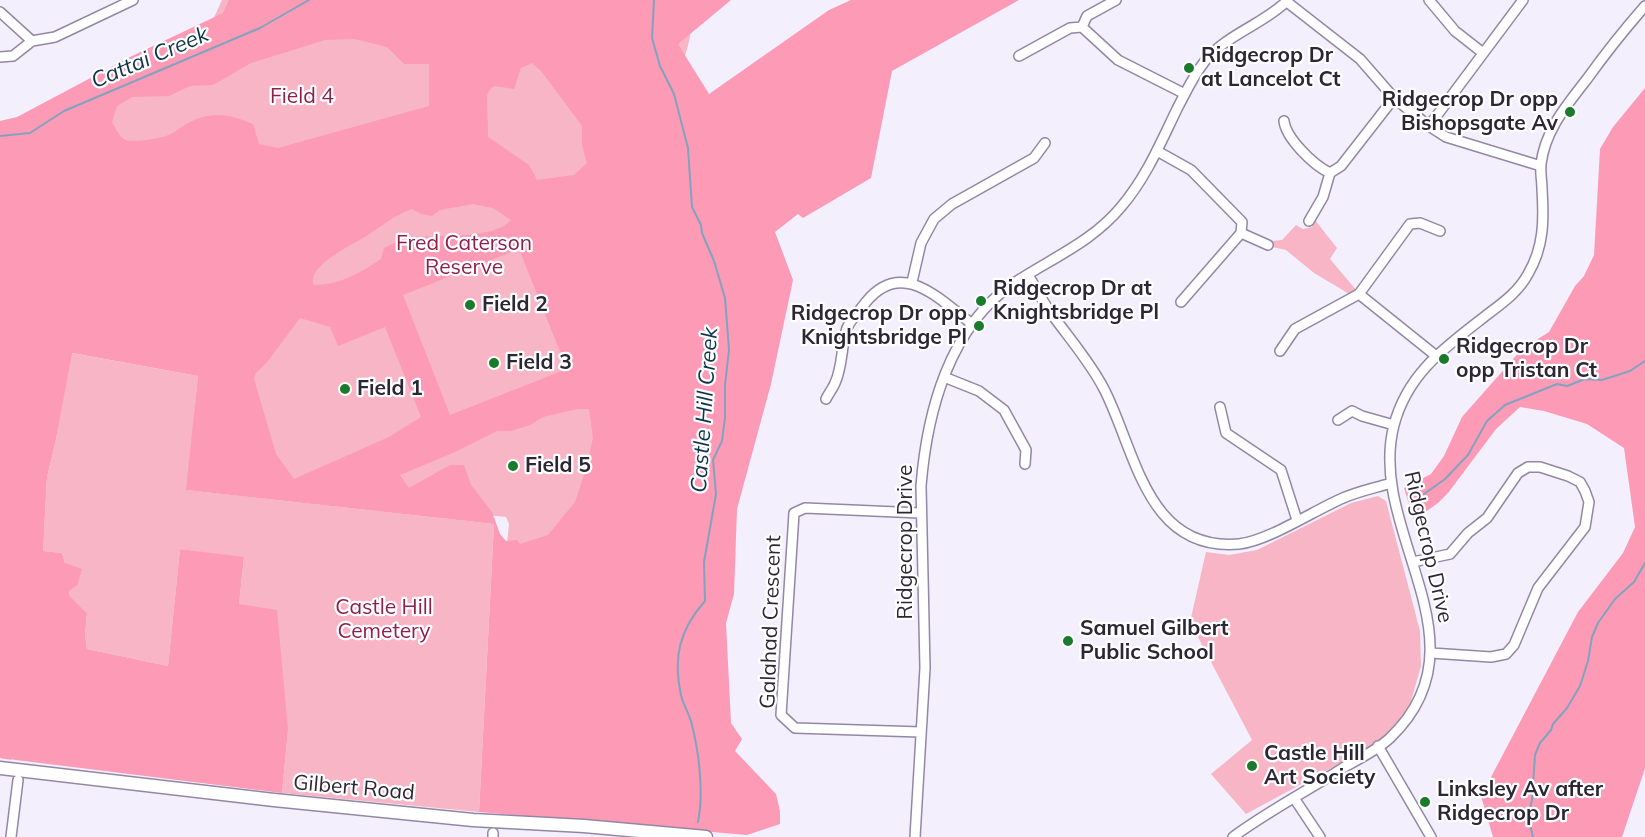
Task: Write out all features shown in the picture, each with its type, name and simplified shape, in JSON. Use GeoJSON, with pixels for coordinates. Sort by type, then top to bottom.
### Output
{"type":"FeatureCollection","features":[{"type":"Feature","properties":{"kind":"main road","name":"Gilbert Road"},"geometry":{"type":"LineString","coordinates":[[0,768],[274,800],[472,820],[584,826],[706,837]]}},
{"type":"Feature","properties":{"kind":"street"},"geometry":{"type":"LineString","coordinates":[[0,57],[13,56],[32,41],[55,37],[133,0]]}},
{"type":"Feature","properties":{"kind":"street"},"geometry":{"type":"LineString","coordinates":[[1082,27],[1088,16],[1116,0]]}},
{"type":"Feature","properties":{"kind":"street"},"geometry":{"type":"LineString","coordinates":[[1429,0],[1455,31],[1483,53]]}},
{"type":"Feature","properties":{"kind":"street"},"geometry":{"type":"LineString","coordinates":[[1429,126],[1523,0]]}},
{"type":"Feature","properties":{"kind":"street"},"geometry":{"type":"LineString","coordinates":[[1288,1],[1360,58],[1394,98],[1429,126],[1446,137],[1541,166]]}},
{"type":"Feature","properties":{"kind":"street","name":"Ridgecrop Drive"},"geometry":{"type":"LineString","coordinates":[[915,837],[925,659],[921,486],[926,442],[934,408],[956,350],[972,324],[999,295],[1075,247],[1106,223],[1136,187],[1157,151],[1193,78],[1206,60],[1222,45],[1288,1]]}},
{"type":"Feature","properties":{"kind":"street","name":"Ridgecrop Drive"},"geometry":{"type":"LineString","coordinates":[[1233,837],[1390,738],[1412,712],[1421,695],[1428,675],[1431,653],[1429,624],[1391,483],[1391,442],[1394,425],[1403,400],[1415,379],[1436,355],[1514,294],[1528,275],[1539,252],[1543,233],[1541,166],[1545,142],[1556,120],[1645,6]]}},
{"type":"Feature","properties":{"kind":"street"},"geometry":{"type":"LineString","coordinates":[[0,12],[32,41]]}},
{"type":"Feature","properties":{"kind":"street"},"geometry":{"type":"LineString","coordinates":[[1018,56],[1070,28],[1082,27],[1118,60],[1185,94]]}},
{"type":"Feature","properties":{"kind":"street"},"geometry":{"type":"LineString","coordinates":[[1309,221],[1323,196],[1330,172],[1341,166],[1394,98]]}},
{"type":"Feature","properties":{"kind":"street"},"geometry":{"type":"LineString","coordinates":[[1284,121],[1287,134],[1318,165],[1330,172]]}},
{"type":"Feature","properties":{"kind":"street"},"geometry":{"type":"LineString","coordinates":[[912,282],[921,243],[934,219],[951,204],[1034,158],[1045,143]]}},
{"type":"Feature","properties":{"kind":"street"},"geometry":{"type":"LineString","coordinates":[[1157,151],[1191,170],[1242,222],[1241,233],[1181,302]]}},
{"type":"Feature","properties":{"kind":"street"},"geometry":{"type":"LineString","coordinates":[[1280,351],[1295,329],[1359,294],[1410,224],[1420,223],[1440,231]]}},
{"type":"Feature","properties":{"kind":"street"},"geometry":{"type":"LineString","coordinates":[[1241,233],[1268,245]]}},
{"type":"Feature","properties":{"kind":"street"},"geometry":{"type":"LineString","coordinates":[[1028,275],[1048,309],[1087,359],[1104,389],[1152,500],[1167,520],[1185,532],[1220,544],[1239,544],[1257,540],[1345,497],[1391,483]]}},
{"type":"Feature","properties":{"kind":"street"},"geometry":{"type":"LineString","coordinates":[[826,399],[836,381],[844,342],[851,322],[870,297],[883,286],[895,282],[912,282],[972,324]]}},
{"type":"Feature","properties":{"kind":"street"},"geometry":{"type":"LineString","coordinates":[[1359,294],[1436,355]]}},
{"type":"Feature","properties":{"kind":"street"},"geometry":{"type":"LineString","coordinates":[[944,377],[979,391],[1004,410],[1026,450],[1025,464]]}},
{"type":"Feature","properties":{"kind":"street"},"geometry":{"type":"LineString","coordinates":[[1220,406],[1226,433],[1281,470],[1298,520]]}},
{"type":"Feature","properties":{"kind":"street"},"geometry":{"type":"LineString","coordinates":[[1338,420],[1352,411],[1394,425]]}},
{"type":"Feature","properties":{"kind":"street"},"geometry":{"type":"LineString","coordinates":[[1413,562],[1450,554],[1468,533],[1487,518],[1518,474],[1528,467],[1540,467],[1568,476],[1580,482],[1585,491],[1589,502],[1585,527],[1538,588],[1514,645],[1506,654],[1491,657],[1431,653]]}},
{"type":"Feature","properties":{"kind":"street","name":"Galahad Crescent"},"geometry":{"type":"LineString","coordinates":[[920,513],[805,508],[794,513],[781,715],[795,728],[921,732]]}},
{"type":"Feature","properties":{"kind":"street"},"geometry":{"type":"LineString","coordinates":[[1378,747],[1431,837]]}},
{"type":"Feature","properties":{"kind":"street"},"geometry":{"type":"LineString","coordinates":[[11,837],[18,780]]}},
{"type":"Feature","properties":{"kind":"street"},"geometry":{"type":"LineString","coordinates":[[1294,798],[1320,837]]}},
{"type":"Feature","properties":{"kind":"green space","name":"Fred Caterson Reserve"},"geometry":{"type":"Polygon","coordinates":[[[222,0],[690,0],[691,25],[688,47],[671,91],[703,148],[481,796],[509,524],[506,517],[214,488],[228,354],[56,337],[11,760],[0,758],[0,162],[205,37],[222,0]]]}},
{"type":"Feature","properties":{"kind":"green space","name":"Fred Caterson Reserve"},"geometry":{"type":"Polygon","coordinates":[[[229,0],[731,0],[678,44],[709,94],[829,10],[851,0],[1019,0],[892,71],[871,178],[803,218],[798,214],[775,232],[793,280],[771,384],[737,509],[734,594],[726,623],[731,723],[742,739],[735,751],[776,794],[780,824],[747,835],[479,812],[494,524],[186,490],[198,376],[72,353],[47,477],[43,551],[62,553],[65,563],[82,569],[77,586],[69,591],[70,596],[87,613],[85,635],[87,649],[168,666],[180,549],[244,557],[239,604],[277,610],[288,730],[282,793],[0,758],[0,121],[17,117],[132,56],[223,13],[229,0]],[[355,39],[325,40],[251,63],[213,85],[190,86],[169,96],[132,97],[117,106],[112,122],[124,139],[136,141],[167,136],[193,120],[203,117],[225,116],[253,124],[259,144],[278,148],[429,106],[429,64],[404,64],[387,47],[355,39]],[[532,63],[521,68],[514,89],[495,86],[487,95],[488,137],[529,165],[537,180],[574,175],[587,163],[582,145],[582,126],[542,72],[532,63]],[[473,204],[440,210],[432,216],[412,209],[395,217],[324,263],[313,278],[314,285],[333,283],[357,274],[381,259],[384,248],[406,237],[468,235],[492,231],[511,220],[493,208],[473,204]],[[519,249],[403,295],[450,415],[567,369],[519,249]],[[300,318],[268,361],[255,374],[254,379],[276,454],[294,479],[389,437],[421,417],[385,327],[338,346],[330,327],[300,318]],[[577,409],[543,417],[530,425],[511,431],[497,431],[400,475],[409,488],[450,465],[464,465],[471,485],[492,512],[500,534],[506,541],[517,540],[520,544],[548,535],[575,502],[587,466],[593,438],[589,409],[577,409]]]}},
{"type":"Feature","properties":{"kind":"green space"},"geometry":{"type":"Polygon","coordinates":[[[1645,88],[1645,768],[1622,837],[1493,837],[1481,796],[1578,612],[1623,553],[1635,527],[1624,448],[1587,424],[1544,411],[1520,407],[1496,429],[1448,493],[1414,520],[1404,488],[1431,474],[1444,456],[1462,417],[1522,349],[1549,332],[1575,286],[1584,276],[1594,255],[1600,149],[1613,127],[1645,88]]]}},
{"type":"Feature","properties":{"kind":"green space"},"geometry":{"type":"Polygon","coordinates":[[[1315,220],[1337,248],[1330,259],[1357,291],[1351,295],[1314,273],[1286,250],[1272,247],[1271,241],[1282,240],[1296,225],[1303,229],[1312,227],[1315,220]]]}},
{"type":"Feature","properties":{"kind":"green space","name":"Castle Hill Cemetery"},"geometry":{"type":"Polygon","coordinates":[[[71,353],[198,376],[187,490],[494,524],[479,812],[282,793],[288,730],[239,604],[244,558],[180,549],[168,666],[87,649],[85,635],[87,613],[70,596],[69,591],[77,586],[62,553],[43,551],[47,477],[71,353]]]}},
{"type":"Feature","properties":{"kind":"green space"},"geometry":{"type":"Polygon","coordinates":[[[1378,496],[1386,501],[1420,631],[1421,666],[1409,708],[1381,741],[1246,814],[1211,774],[1252,740],[1190,622],[1206,552],[1229,555],[1257,550],[1351,503],[1378,496]]]}},
{"type":"Feature","properties":{"kind":"waterway","name":"Cattai Creek"},"geometry":{"type":"LineString","coordinates":[[0,136],[30,133],[64,111],[260,28],[309,0]]}},
{"type":"Feature","properties":{"kind":"waterway","name":"Castle Hill Creek"},"geometry":{"type":"LineString","coordinates":[[654,0],[652,38],[660,66],[674,94],[688,148],[692,207],[701,225],[725,298],[729,350],[722,441],[713,460],[716,494],[704,562],[705,601],[689,623],[678,657],[681,695],[691,721],[698,758],[701,785],[698,822]]}},
{"type":"Feature","properties":{"kind":"waterway"},"geometry":{"type":"LineString","coordinates":[[1424,494],[1445,479],[1468,455],[1487,421],[1505,405],[1557,384],[1567,386],[1585,379],[1602,380],[1630,371],[1645,361]]}},
{"type":"Feature","properties":{"kind":"waterway"},"geometry":{"type":"LineString","coordinates":[[1533,837],[1528,816],[1532,800],[1535,755],[1540,743],[1567,708],[1580,686],[1588,661],[1592,637],[1598,623],[1615,599],[1634,582],[1645,563]]}},
{"type":"Feature","properties":{"kind":"place","name":"Ridgecrop Dr at Lancelot Ct"},"geometry":{"type":"Point","coordinates":[1189,68]}},
{"type":"Feature","properties":{"kind":"place","name":"Ridgecrop Dr opp Bishopsgate Av"},"geometry":{"type":"Point","coordinates":[1570,112]}},
{"type":"Feature","properties":{"kind":"place","name":"Ridgecrop Dr at Knightsbridge Pl"},"geometry":{"type":"Point","coordinates":[981,301]}},
{"type":"Feature","properties":{"kind":"place","name":"Field 2"},"geometry":{"type":"Point","coordinates":[470,305]}},
{"type":"Feature","properties":{"kind":"place","name":"Ridgecrop Dr opp Knightsbridge Pl"},"geometry":{"type":"Point","coordinates":[979,326]}},
{"type":"Feature","properties":{"kind":"place","name":"Ridgecrop Dr opp Tristan Ct"},"geometry":{"type":"Point","coordinates":[1444,359]}},
{"type":"Feature","properties":{"kind":"place","name":"Field 3"},"geometry":{"type":"Point","coordinates":[494,363]}},
{"type":"Feature","properties":{"kind":"place","name":"Field 1"},"geometry":{"type":"Point","coordinates":[345,389]}},
{"type":"Feature","properties":{"kind":"place","name":"Field 5"},"geometry":{"type":"Point","coordinates":[513,466]}},
{"type":"Feature","properties":{"kind":"place","name":"Samuel Gilbert Public School"},"geometry":{"type":"Point","coordinates":[1068,641]}},
{"type":"Feature","properties":{"kind":"place","name":"Castle Hill Art Society"},"geometry":{"type":"Point","coordinates":[1252,766]}},
{"type":"Feature","properties":{"kind":"place","name":"Linksley Av after Ridgecrop Dr"},"geometry":{"type":"Point","coordinates":[1425,802]}},
{"type":"Feature","properties":{"kind":"park label","name":"Field 4"},"geometry":{"type":"Point","coordinates":[302,97]}}]}
